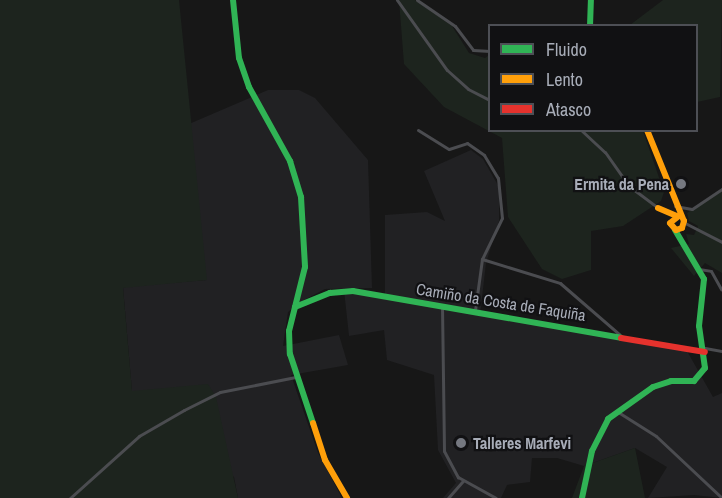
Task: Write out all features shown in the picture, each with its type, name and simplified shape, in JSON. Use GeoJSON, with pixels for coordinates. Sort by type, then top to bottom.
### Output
{"type":"FeatureCollection","features":[{"type":"Feature","properties":{"kind":"street"},"geometry":{"type":"LineString","coordinates":[[233,0],[239,58],[249,87],[290,161],[301,197],[305,267],[289,331],[296,377],[325,460],[348,498]]}},
{"type":"Feature","properties":{"kind":"street"},"geometry":{"type":"LineString","coordinates":[[398,0],[447,70],[468,89],[488,99]]}},
{"type":"Feature","properties":{"kind":"street"},"geometry":{"type":"LineString","coordinates":[[417,0],[455,26],[473,50],[488,51]]}},
{"type":"Feature","properties":{"kind":"street"},"geometry":{"type":"LineString","coordinates":[[590,24],[591,0]]}},
{"type":"Feature","properties":{"kind":"street"},"geometry":{"type":"LineString","coordinates":[[418,130],[449,149],[467,143],[492,165],[501,189],[502,218],[482,258],[475,310]]}},
{"type":"Feature","properties":{"kind":"street"},"geometry":{"type":"LineString","coordinates":[[583,132],[605,152],[629,186],[671,221],[680,227],[694,229],[722,242]]}},
{"type":"Feature","properties":{"kind":"street"},"geometry":{"type":"LineString","coordinates":[[582,498],[598,433],[618,412],[662,383],[699,378],[705,368],[705,350],[699,326],[705,289],[699,269],[681,240],[675,206],[648,132]]}},
{"type":"Feature","properties":{"kind":"street"},"geometry":{"type":"LineString","coordinates":[[675,206],[692,209],[722,189]]}},
{"type":"Feature","properties":{"kind":"street"},"geometry":{"type":"LineString","coordinates":[[658,208],[678,216]]}},
{"type":"Feature","properties":{"kind":"street"},"geometry":{"type":"LineString","coordinates":[[671,221],[678,216]]}},
{"type":"Feature","properties":{"kind":"street"},"geometry":{"type":"LineString","coordinates":[[482,258],[560,282],[620,336]]}},
{"type":"Feature","properties":{"kind":"street"},"geometry":{"type":"LineString","coordinates":[[699,269],[711,271],[722,290]]}},
{"type":"Feature","properties":{"kind":"street","name":"Camiño da Costa de Faquiña"},"geometry":{"type":"LineString","coordinates":[[295,307],[344,290],[705,350]]}},
{"type":"Feature","properties":{"kind":"street"},"geometry":{"type":"LineString","coordinates":[[442,306],[442,439],[444,451],[463,481],[496,498]]}},
{"type":"Feature","properties":{"kind":"street"},"geometry":{"type":"LineString","coordinates":[[705,350],[722,351]]}},
{"type":"Feature","properties":{"kind":"street"},"geometry":{"type":"LineString","coordinates":[[70,498],[139,436],[184,410],[220,392],[296,377]]}},
{"type":"Feature","properties":{"kind":"street"},"geometry":{"type":"LineString","coordinates":[[618,412],[656,436],[722,498]]}},
{"type":"Feature","properties":{"kind":"street"},"geometry":{"type":"LineString","coordinates":[[448,498],[463,481]]}},
{"type":"Feature","properties":{"kind":"shaded area"},"geometry":{"type":"Polygon","coordinates":[[[0,0],[179,0],[207,280],[123,288],[132,391],[208,384],[216,397],[238,498],[0,498],[0,0]]]}},
{"type":"Feature","properties":{"kind":"shaded area"},"geometry":{"type":"Polygon","coordinates":[[[399,0],[415,0],[452,26],[469,53],[485,58],[488,56],[488,131],[444,107],[404,64],[399,0]]]}},
{"type":"Feature","properties":{"kind":"shaded area"},"geometry":{"type":"Polygon","coordinates":[[[663,0],[722,0],[720,97],[698,102],[698,24],[631,24],[663,0]]]}},
{"type":"Feature","properties":{"kind":"shaded area"},"geometry":{"type":"Polygon","coordinates":[[[268,90],[299,90],[315,98],[368,160],[372,288],[325,289],[304,300],[288,312],[283,346],[339,335],[348,365],[291,375],[318,453],[342,498],[238,498],[234,477],[132,391],[123,287],[206,280],[189,124],[268,90]]]}},
{"type":"Feature","properties":{"kind":"shaded area"},"geometry":{"type":"Polygon","coordinates":[[[491,132],[643,132],[664,192],[661,201],[623,226],[591,231],[591,270],[562,279],[542,269],[508,217],[502,138],[491,132]]]}},
{"type":"Feature","properties":{"kind":"shaded area"},"geometry":{"type":"Polygon","coordinates":[[[471,150],[483,159],[499,187],[499,221],[486,263],[480,315],[687,351],[713,397],[722,393],[722,498],[694,495],[648,498],[667,467],[635,448],[584,466],[557,458],[532,458],[530,482],[507,485],[501,498],[443,498],[456,483],[438,450],[434,375],[387,360],[384,330],[349,336],[344,290],[385,296],[385,215],[427,212],[445,221],[424,171],[471,150]]]}},
{"type":"Feature","properties":{"kind":"shaded area"},"geometry":{"type":"Polygon","coordinates":[[[722,189],[722,273],[705,263],[694,276],[671,248],[689,244],[686,234],[694,235],[698,226],[689,221],[687,213],[722,189]]]}},
{"type":"Feature","properties":{"kind":"shaded area"},"geometry":{"type":"Polygon","coordinates":[[[635,448],[645,498],[572,498],[584,466],[635,448]]]}},
{"type":"Feature","properties":{"kind":"traffic: fast"},"geometry":{"type":"LineString","coordinates":[[233,0],[239,58],[249,87],[290,161],[301,197],[305,267],[289,331],[290,354],[313,423]]}},
{"type":"Feature","properties":{"kind":"traffic: fast"},"geometry":{"type":"LineString","coordinates":[[590,24],[591,0]]}},
{"type":"Feature","properties":{"kind":"traffic: fast"},"geometry":{"type":"LineString","coordinates":[[582,498],[592,451],[608,419],[653,387],[671,381],[694,381],[705,368],[699,326],[704,279],[675,230]]}},
{"type":"Feature","properties":{"kind":"traffic: fast"},"geometry":{"type":"LineString","coordinates":[[295,307],[330,293],[353,291],[621,338]]}},
{"type":"Feature","properties":{"kind":"traffic: slow"},"geometry":{"type":"LineString","coordinates":[[648,132],[684,221],[682,228],[676,230],[670,223],[679,216]]}},
{"type":"Feature","properties":{"kind":"traffic: slow"},"geometry":{"type":"LineString","coordinates":[[658,208],[677,216]]}},
{"type":"Feature","properties":{"kind":"traffic: slow"},"geometry":{"type":"LineString","coordinates":[[313,423],[325,460],[347,498]]}},
{"type":"Feature","properties":{"kind":"traffic: jam"},"geometry":{"type":"LineString","coordinates":[[621,338],[705,352]]}},
{"type":"Feature","properties":{"kind":"place","name":"Ermita da Pena"},"geometry":{"type":"Point","coordinates":[681,184]}},
{"type":"Feature","properties":{"kind":"place","name":"Talleres Marfevi"},"geometry":{"type":"Point","coordinates":[461,443]}}]}
